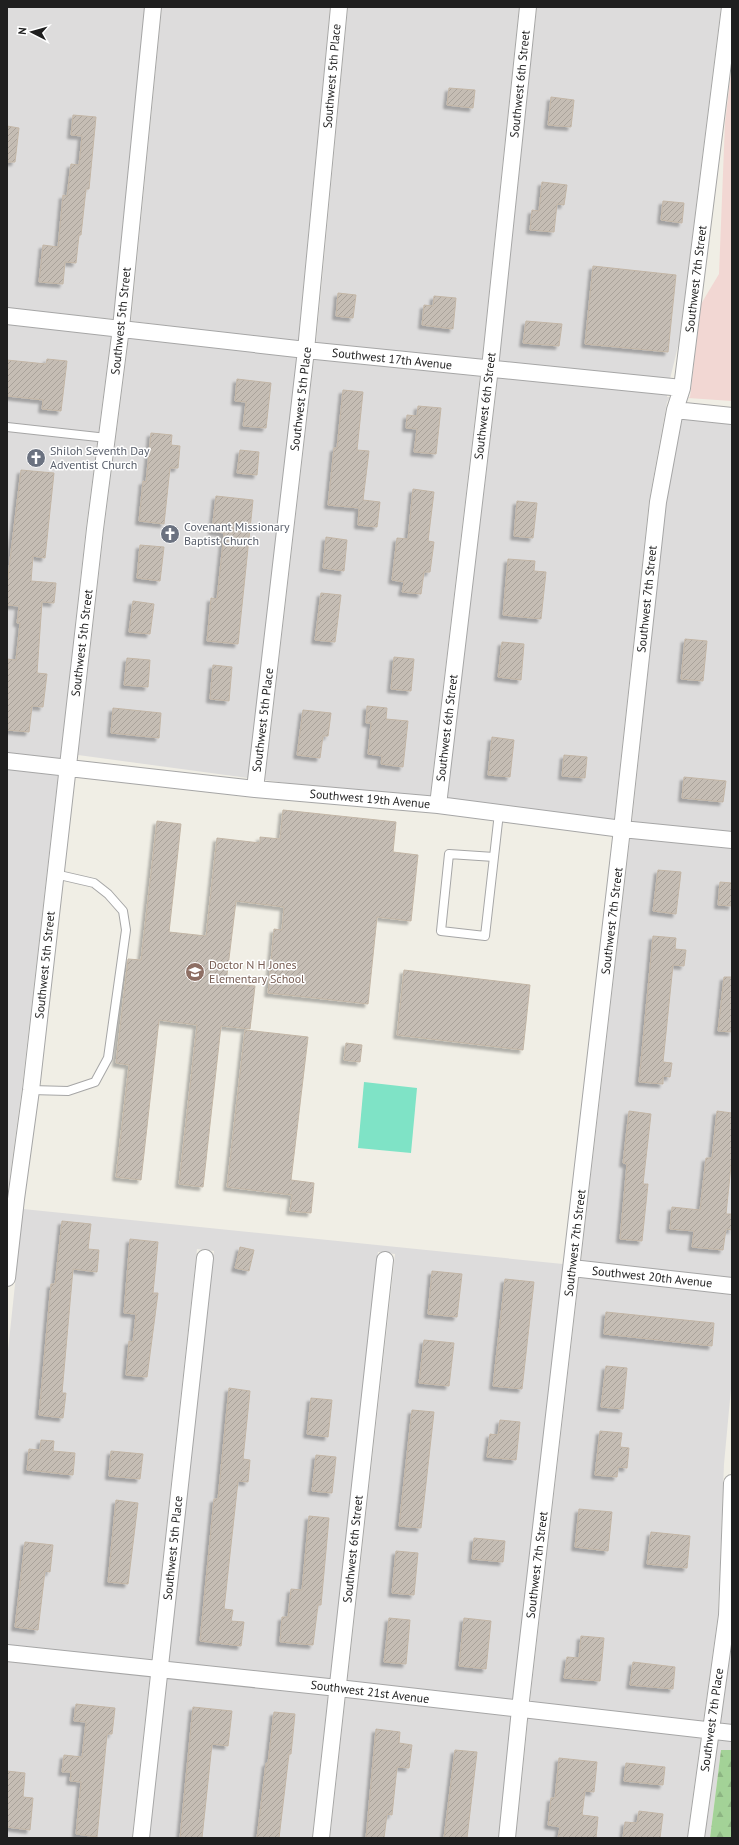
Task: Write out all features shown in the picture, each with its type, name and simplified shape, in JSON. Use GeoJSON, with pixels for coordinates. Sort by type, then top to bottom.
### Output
{"type":"FeatureCollection","features":[{"type":"Feature","properties":{"kind":"street","name":"Southwest 5th Street"},"geometry":{"type":"LineString","coordinates":[[7,1278],[11,1198],[31,1090],[55,874],[121,328],[153,7]]}},
{"type":"Feature","properties":{"kind":"street","name":"Southwest 5th Place"},"geometry":{"type":"LineString","coordinates":[[255,790],[306,350],[339,7]]}},
{"type":"Feature","properties":{"kind":"street","name":"Southwest 6th Street"},"geometry":{"type":"LineString","coordinates":[[438,805],[490,368],[528,7]]}},
{"type":"Feature","properties":{"kind":"street","name":"Southwest 7th Street"},"geometry":{"type":"LineString","coordinates":[[507,1838],[520,1709],[572,1268],[658,502],[675,410],[682,388],[730,7]]}},
{"type":"Feature","properties":{"kind":"street","name":"Southwest 17th Avenue"},"geometry":{"type":"LineString","coordinates":[[7,316],[306,350],[682,388]]}},
{"type":"Feature","properties":{"kind":"street"},"geometry":{"type":"LineString","coordinates":[[675,410],[732,416]]}},
{"type":"Feature","properties":{"kind":"street","name":"Southwest 19th Avenue"},"geometry":{"type":"LineString","coordinates":[[7,761],[255,790],[438,805],[622,829],[732,840]]}},
{"type":"Feature","properties":{"kind":"street","name":"Southwest 5th Place"},"geometry":{"type":"LineString","coordinates":[[140,1838],[205,1258]]}},
{"type":"Feature","properties":{"kind":"street","name":"Southwest 6th Street"},"geometry":{"type":"LineString","coordinates":[[321,1838],[386,1260]]}},
{"type":"Feature","properties":{"kind":"street","name":"Southwest 20th Avenue"},"geometry":{"type":"LineString","coordinates":[[572,1268],[732,1286]]}},
{"type":"Feature","properties":{"kind":"street","name":"Southwest 7th Place"},"geometry":{"type":"LineString","coordinates":[[696,1838],[727,1615],[732,1483]]}},
{"type":"Feature","properties":{"kind":"street","name":"Southwest 21st Avenue"},"geometry":{"type":"LineString","coordinates":[[7,1653],[338,1688],[732,1733]]}},
{"type":"Feature","properties":{"kind":"lane"},"geometry":{"type":"LineString","coordinates":[[7,427],[107,438]]}},
{"type":"Feature","properties":{"kind":"lane"},"geometry":{"type":"LineString","coordinates":[[494,857],[449,854],[441,931],[485,936],[494,857],[498,813]]}},
{"type":"Feature","properties":{"kind":"lane"},"geometry":{"type":"LineString","coordinates":[[31,1090],[68,1091],[95,1082],[108,1058],[126,930],[123,911],[108,894],[94,883],[55,874]]}},
{"type":"Feature","properties":{"kind":"shaded area"},"geometry":{"type":"Polygon","coordinates":[[[7,7],[145,7],[113,319],[7,308],[7,7]]]}},
{"type":"Feature","properties":{"kind":"shaded area"},"geometry":{"type":"Polygon","coordinates":[[[162,7],[330,7],[298,342],[131,321],[162,7]]]}},
{"type":"Feature","properties":{"kind":"shaded area"},"geometry":{"type":"Polygon","coordinates":[[[348,7],[519,7],[482,360],[316,343],[348,7]]]}},
{"type":"Feature","properties":{"kind":"shaded area"},"geometry":{"type":"Polygon","coordinates":[[[537,7],[721,7],[679,342],[670,379],[499,362],[537,7]]]}},
{"type":"Feature","properties":{"kind":"shaded area"},"geometry":{"type":"Polygon","coordinates":[[[732,64],[732,401],[688,398],[690,397],[701,304],[719,274],[725,123],[732,64]]]}},
{"type":"Feature","properties":{"kind":"shaded area"},"geometry":{"type":"Polygon","coordinates":[[[7,324],[111,335],[86,528],[60,760],[7,753],[7,324]]]}},
{"type":"Feature","properties":{"kind":"shaded area"},"geometry":{"type":"Polygon","coordinates":[[[129,337],[297,357],[248,778],[78,755],[104,530],[129,337]]]}},
{"type":"Feature","properties":{"kind":"shaded area"},"geometry":{"type":"Polygon","coordinates":[[[314,359],[480,375],[430,797],[307,786],[265,780],[314,359]]]}},
{"type":"Feature","properties":{"kind":"shaded area"},"geometry":{"type":"Polygon","coordinates":[[[498,377],[667,394],[667,397],[670,397],[667,402],[649,501],[614,820],[447,798],[498,377]]]}},
{"type":"Feature","properties":{"kind":"shaded area"},"geometry":{"type":"Polygon","coordinates":[[[682,419],[732,423],[732,833],[632,822],[666,503],[682,419]]]}},
{"type":"Feature","properties":{"kind":"shaded area"},"geometry":{"type":"Polygon","coordinates":[[[7,769],[58,775],[22,1088],[8,1190],[7,769]]]}},
{"type":"Feature","properties":{"kind":"shaded area"},"geometry":{"type":"Polygon","coordinates":[[[630,838],[732,848],[732,1378],[724,1464],[718,1614],[687,1838],[516,1838],[529,1710],[630,838]]]}},
{"type":"Feature","properties":{"kind":"shaded area"},"geometry":{"type":"Polygon","coordinates":[[[23,1209],[563,1264],[498,1838],[330,1838],[395,1254],[378,1252],[312,1838],[149,1838],[214,1251],[197,1249],[132,1838],[7,1838],[7,1360],[23,1209]]]}},
{"type":"Feature","properties":{"kind":"shaded area"},"geometry":{"type":"Polygon","coordinates":[[[732,1642],[732,1750],[721,1750],[710,1838],[705,1838],[732,1642]]]}},
{"type":"Feature","properties":{"kind":"green space"},"geometry":{"type":"Polygon","coordinates":[[[364,1082],[417,1088],[411,1153],[358,1148],[364,1082]]]}},
{"type":"Feature","properties":{"kind":"green space"},"geometry":{"type":"Polygon","coordinates":[[[721,1750],[732,1750],[732,1838],[710,1838],[721,1750]]]}},
{"type":"Feature","properties":{"kind":"building"},"geometry":{"type":"Polygon","coordinates":[[[449,88],[475,90],[473,108],[447,105],[449,88]]]}},
{"type":"Feature","properties":{"kind":"building"},"geometry":{"type":"Polygon","coordinates":[[[551,97],[574,100],[571,127],[548,125],[551,97]]]}},
{"type":"Feature","properties":{"kind":"building"},"geometry":{"type":"Polygon","coordinates":[[[73,115],[96,117],[89,189],[86,189],[81,235],[79,235],[76,263],[65,262],[63,284],[39,282],[43,245],[58,247],[63,195],[67,196],[71,164],[79,165],[82,136],[71,135],[73,115]]]}},
{"type":"Feature","properties":{"kind":"building"},"geometry":{"type":"Polygon","coordinates":[[[7,126],[19,128],[15,162],[7,162],[7,126]]]}},
{"type":"Feature","properties":{"kind":"building"},"geometry":{"type":"Polygon","coordinates":[[[542,182],[567,185],[564,205],[557,204],[554,232],[530,230],[532,210],[539,211],[542,182]]]}},
{"type":"Feature","properties":{"kind":"building"},"geometry":{"type":"Polygon","coordinates":[[[663,201],[684,203],[682,223],[661,220],[663,201]]]}},
{"type":"Feature","properties":{"kind":"building"},"geometry":{"type":"Polygon","coordinates":[[[593,266],[676,275],[668,352],[585,344],[593,266]]]}},
{"type":"Feature","properties":{"kind":"building"},"geometry":{"type":"Polygon","coordinates":[[[338,293],[356,295],[353,318],[336,316],[338,293]]]}},
{"type":"Feature","properties":{"kind":"building"},"geometry":{"type":"Polygon","coordinates":[[[434,296],[456,298],[453,329],[422,325],[424,305],[433,306],[434,296]]]}},
{"type":"Feature","properties":{"kind":"building"},"geometry":{"type":"Polygon","coordinates":[[[526,321],[562,324],[559,346],[523,343],[526,321]]]}},
{"type":"Feature","properties":{"kind":"building"},"geometry":{"type":"Polygon","coordinates":[[[47,359],[67,361],[61,411],[42,409],[43,400],[7,396],[7,360],[46,364],[47,359]]]}},
{"type":"Feature","properties":{"kind":"building"},"geometry":{"type":"Polygon","coordinates":[[[237,379],[271,383],[266,428],[243,426],[246,402],[235,401],[237,379]]]}},
{"type":"Feature","properties":{"kind":"building"},"geometry":{"type":"Polygon","coordinates":[[[343,390],[363,392],[357,450],[369,451],[363,500],[380,502],[377,527],[358,525],[359,508],[328,505],[334,448],[337,448],[343,390]]]}},
{"type":"Feature","properties":{"kind":"building"},"geometry":{"type":"Polygon","coordinates":[[[418,406],[441,408],[436,454],[414,452],[417,429],[406,428],[407,415],[417,416],[418,406]]]}},
{"type":"Feature","properties":{"kind":"building"},"geometry":{"type":"Polygon","coordinates":[[[151,433],[172,435],[171,445],[180,446],[178,468],[170,468],[164,524],[139,521],[143,481],[146,482],[151,433]]]}},
{"type":"Feature","properties":{"kind":"building"},"geometry":{"type":"Polygon","coordinates":[[[240,450],[259,452],[257,475],[237,473],[240,450]]]}},
{"type":"Feature","properties":{"kind":"building"},"geometry":{"type":"Polygon","coordinates":[[[21,470],[54,473],[45,558],[33,556],[31,581],[56,583],[54,603],[42,602],[37,673],[47,674],[43,707],[32,706],[29,732],[7,730],[7,659],[16,660],[20,623],[17,623],[19,606],[7,605],[7,585],[21,470]]]}},
{"type":"Feature","properties":{"kind":"building"},"geometry":{"type":"Polygon","coordinates":[[[413,489],[434,492],[428,541],[434,542],[430,572],[424,572],[421,594],[402,592],[404,582],[392,580],[397,538],[408,539],[413,489]]]}},
{"type":"Feature","properties":{"kind":"building"},"geometry":{"type":"Polygon","coordinates":[[[216,496],[253,500],[238,644],[207,641],[211,598],[217,599],[224,533],[212,531],[216,496]]]}},
{"type":"Feature","properties":{"kind":"building"},"geometry":{"type":"Polygon","coordinates":[[[517,501],[537,503],[533,538],[514,536],[517,501]]]}},
{"type":"Feature","properties":{"kind":"building"},"geometry":{"type":"Polygon","coordinates":[[[326,537],[347,540],[344,571],[323,568],[326,537]]]}},
{"type":"Feature","properties":{"kind":"building"},"geometry":{"type":"Polygon","coordinates":[[[140,545],[164,547],[160,581],[137,578],[140,545]]]}},
{"type":"Feature","properties":{"kind":"building"},"geometry":{"type":"Polygon","coordinates":[[[508,559],[535,561],[534,571],[546,572],[541,619],[503,615],[508,559]]]}},
{"type":"Feature","properties":{"kind":"building"},"geometry":{"type":"Polygon","coordinates":[[[321,593],[341,595],[335,642],[315,640],[321,593]]]}},
{"type":"Feature","properties":{"kind":"building"},"geometry":{"type":"Polygon","coordinates":[[[133,601],[154,604],[150,634],[129,632],[133,601]]]}},
{"type":"Feature","properties":{"kind":"building"},"geometry":{"type":"Polygon","coordinates":[[[685,639],[707,641],[703,681],[681,679],[685,639]]]}},
{"type":"Feature","properties":{"kind":"building"},"geometry":{"type":"Polygon","coordinates":[[[502,642],[524,644],[521,680],[498,677],[502,642]]]}},
{"type":"Feature","properties":{"kind":"building"},"geometry":{"type":"Polygon","coordinates":[[[394,657],[414,659],[411,691],[391,689],[394,657]]]}},
{"type":"Feature","properties":{"kind":"building"},"geometry":{"type":"Polygon","coordinates":[[[127,658],[150,660],[148,687],[124,685],[127,658]]]}},
{"type":"Feature","properties":{"kind":"building"},"geometry":{"type":"Polygon","coordinates":[[[213,665],[232,667],[229,701],[210,699],[213,665]]]}},
{"type":"Feature","properties":{"kind":"building"},"geometry":{"type":"Polygon","coordinates":[[[367,706],[387,708],[386,719],[408,721],[403,767],[381,764],[382,756],[368,754],[371,723],[366,723],[367,706]]]}},
{"type":"Feature","properties":{"kind":"building"},"geometry":{"type":"Polygon","coordinates":[[[113,708],[161,713],[159,738],[111,733],[113,708]]]}},
{"type":"Feature","properties":{"kind":"building"},"geometry":{"type":"Polygon","coordinates":[[[303,710],[331,713],[328,736],[323,736],[320,758],[297,755],[303,710]]]}},
{"type":"Feature","properties":{"kind":"building"},"geometry":{"type":"Polygon","coordinates":[[[492,737],[514,740],[510,777],[488,775],[492,737]]]}},
{"type":"Feature","properties":{"kind":"building"},"geometry":{"type":"Polygon","coordinates":[[[564,755],[587,757],[585,778],[562,776],[564,755]]]}},
{"type":"Feature","properties":{"kind":"building"},"geometry":{"type":"Polygon","coordinates":[[[684,777],[726,781],[723,802],[682,798],[684,777]]]}},
{"type":"Feature","properties":{"kind":"building"},"geometry":{"type":"Polygon","coordinates":[[[283,810],[396,822],[393,852],[418,855],[411,921],[377,917],[368,1004],[268,993],[274,929],[282,930],[284,907],[236,901],[226,983],[255,986],[250,1029],[221,1026],[203,1187],[179,1184],[197,1025],[159,1020],[141,1180],[116,1177],[129,1065],[116,1063],[128,959],[141,960],[157,821],[181,824],[169,932],[206,936],[217,838],[260,843],[260,837],[280,839],[283,810]]]}},
{"type":"Feature","properties":{"kind":"building"},"geometry":{"type":"Polygon","coordinates":[[[658,870],[681,872],[676,914],[653,911],[658,870]]]}},
{"type":"Feature","properties":{"kind":"building"},"geometry":{"type":"Polygon","coordinates":[[[720,882],[732,883],[732,906],[718,905],[720,882]]]}},
{"type":"Feature","properties":{"kind":"building"},"geometry":{"type":"Polygon","coordinates":[[[653,936],[676,938],[675,949],[686,950],[684,966],[673,965],[663,1062],[672,1063],[670,1077],[663,1076],[663,1084],[639,1082],[653,936]]]}},
{"type":"Feature","properties":{"kind":"building"},"geometry":{"type":"Polygon","coordinates":[[[404,970],[530,985],[523,1050],[397,1035],[404,970]]]}},
{"type":"Feature","properties":{"kind":"building"},"geometry":{"type":"Polygon","coordinates":[[[724,977],[732,977],[732,1032],[718,1031],[724,977]]]}},
{"type":"Feature","properties":{"kind":"building"},"geometry":{"type":"Polygon","coordinates":[[[245,1030],[308,1037],[291,1180],[314,1183],[311,1213],[290,1211],[292,1195],[227,1187],[245,1030]]]}},
{"type":"Feature","properties":{"kind":"building"},"geometry":{"type":"Polygon","coordinates":[[[346,1043],[362,1045],[360,1062],[344,1060],[346,1043]]]}},
{"type":"Feature","properties":{"kind":"building"},"geometry":{"type":"Polygon","coordinates":[[[629,1111],[651,1114],[643,1184],[648,1184],[642,1241],[620,1239],[627,1164],[623,1163],[629,1111]]]}},
{"type":"Feature","properties":{"kind":"building"},"geometry":{"type":"Polygon","coordinates":[[[717,1111],[732,1113],[732,1156],[726,1214],[732,1214],[732,1230],[726,1229],[723,1250],[692,1247],[694,1231],[670,1229],[672,1207],[700,1210],[706,1158],[712,1158],[717,1111]]]}},
{"type":"Feature","properties":{"kind":"building"},"geometry":{"type":"Polygon","coordinates":[[[62,1221],[91,1224],[88,1249],[99,1250],[97,1272],[73,1269],[62,1393],[66,1393],[63,1418],[39,1415],[51,1284],[55,1284],[62,1221]]]}},
{"type":"Feature","properties":{"kind":"building"},"geometry":{"type":"Polygon","coordinates":[[[130,1239],[158,1242],[153,1293],[158,1293],[147,1377],[126,1375],[129,1341],[133,1342],[136,1314],[124,1313],[130,1239]]]}},
{"type":"Feature","properties":{"kind":"building"},"geometry":{"type":"Polygon","coordinates":[[[240,1247],[254,1250],[249,1271],[235,1268],[240,1247]]]}},
{"type":"Feature","properties":{"kind":"building"},"geometry":{"type":"Polygon","coordinates":[[[432,1271],[462,1274],[457,1317],[428,1314],[432,1271]]]}},
{"type":"Feature","properties":{"kind":"building"},"geometry":{"type":"Polygon","coordinates":[[[505,1279],[534,1282],[522,1389],[493,1386],[505,1279]]]}},
{"type":"Feature","properties":{"kind":"building"},"geometry":{"type":"Polygon","coordinates":[[[606,1312],[714,1323],[712,1346],[604,1334],[606,1312]]]}},
{"type":"Feature","properties":{"kind":"building"},"geometry":{"type":"Polygon","coordinates":[[[424,1340],[454,1343],[449,1386],[419,1383],[424,1340]]]}},
{"type":"Feature","properties":{"kind":"building"},"geometry":{"type":"Polygon","coordinates":[[[606,1366],[627,1368],[623,1409],[601,1407],[606,1366]]]}},
{"type":"Feature","properties":{"kind":"building"},"geometry":{"type":"Polygon","coordinates":[[[229,1388],[250,1391],[243,1459],[250,1460],[248,1482],[238,1481],[224,1609],[233,1610],[231,1621],[244,1622],[241,1646],[200,1641],[214,1499],[218,1499],[229,1388]]]}},
{"type":"Feature","properties":{"kind":"building"},"geometry":{"type":"Polygon","coordinates":[[[311,1398],[332,1400],[328,1437],[307,1434],[311,1398]]]}},
{"type":"Feature","properties":{"kind":"building"},"geometry":{"type":"Polygon","coordinates":[[[412,1410],[434,1412],[421,1528],[399,1526],[412,1410]]]}},
{"type":"Feature","properties":{"kind":"building"},"geometry":{"type":"Polygon","coordinates":[[[500,1420],[520,1422],[516,1460],[487,1457],[490,1434],[498,1435],[500,1420]]]}},
{"type":"Feature","properties":{"kind":"building"},"geometry":{"type":"Polygon","coordinates":[[[600,1431],[622,1433],[620,1447],[629,1448],[627,1468],[618,1467],[617,1477],[595,1475],[600,1431]]]}},
{"type":"Feature","properties":{"kind":"building"},"geometry":{"type":"Polygon","coordinates":[[[41,1440],[54,1441],[53,1451],[75,1453],[73,1475],[27,1470],[29,1449],[40,1450],[41,1440]]]}},
{"type":"Feature","properties":{"kind":"building"},"geometry":{"type":"Polygon","coordinates":[[[111,1451],[143,1454],[140,1479],[109,1476],[111,1451]]]}},
{"type":"Feature","properties":{"kind":"building"},"geometry":{"type":"Polygon","coordinates":[[[316,1455],[336,1457],[332,1493],[312,1491],[316,1455]]]}},
{"type":"Feature","properties":{"kind":"building"},"geometry":{"type":"Polygon","coordinates":[[[116,1500],[138,1503],[128,1584],[108,1582],[116,1500]]]}},
{"type":"Feature","properties":{"kind":"building"},"geometry":{"type":"Polygon","coordinates":[[[579,1509],[612,1512],[608,1551],[575,1547],[579,1509]]]}},
{"type":"Feature","properties":{"kind":"building"},"geometry":{"type":"Polygon","coordinates":[[[309,1516],[329,1518],[321,1605],[318,1605],[313,1645],[280,1642],[282,1617],[288,1617],[291,1589],[302,1590],[309,1516]]]}},
{"type":"Feature","properties":{"kind":"building"},"geometry":{"type":"Polygon","coordinates":[[[651,1532],[690,1536],[687,1568],[647,1564],[651,1532]]]}},
{"type":"Feature","properties":{"kind":"building"},"geometry":{"type":"Polygon","coordinates":[[[474,1538],[505,1541],[503,1562],[472,1559],[474,1538]]]}},
{"type":"Feature","properties":{"kind":"building"},"geometry":{"type":"Polygon","coordinates":[[[25,1542],[53,1545],[50,1572],[45,1571],[38,1630],[15,1627],[25,1542]]]}},
{"type":"Feature","properties":{"kind":"building"},"geometry":{"type":"Polygon","coordinates":[[[396,1551],[418,1553],[414,1595],[392,1593],[396,1551]]]}},
{"type":"Feature","properties":{"kind":"building"},"geometry":{"type":"Polygon","coordinates":[[[389,1618],[410,1620],[406,1664],[384,1662],[389,1618]]]}},
{"type":"Feature","properties":{"kind":"building"},"geometry":{"type":"Polygon","coordinates":[[[464,1618],[491,1621],[486,1669],[459,1666],[464,1618]]]}},
{"type":"Feature","properties":{"kind":"building"},"geometry":{"type":"Polygon","coordinates":[[[581,1636],[604,1638],[600,1681],[564,1678],[567,1657],[579,1658],[581,1636]]]}},
{"type":"Feature","properties":{"kind":"building"},"geometry":{"type":"Polygon","coordinates":[[[633,1662],[675,1667],[673,1689],[630,1685],[633,1662]]]}},
{"type":"Feature","properties":{"kind":"building"},"geometry":{"type":"Polygon","coordinates":[[[76,1704],[115,1708],[112,1734],[107,1734],[97,1837],[76,1834],[81,1782],[70,1781],[71,1772],[62,1772],[64,1755],[82,1757],[86,1722],[74,1721],[76,1704]]]}},
{"type":"Feature","properties":{"kind":"building"},"geometry":{"type":"Polygon","coordinates":[[[193,1707],[232,1711],[228,1746],[212,1744],[202,1838],[180,1838],[193,1707]]]}},
{"type":"Feature","properties":{"kind":"building"},"geometry":{"type":"Polygon","coordinates":[[[274,1712],[295,1714],[291,1754],[289,1754],[279,1838],[257,1838],[266,1763],[268,1763],[274,1712]]]}},
{"type":"Feature","properties":{"kind":"building"},"geometry":{"type":"Polygon","coordinates":[[[376,1729],[400,1732],[399,1743],[412,1745],[409,1768],[397,1767],[392,1815],[387,1814],[384,1838],[366,1838],[376,1729]]]}},
{"type":"Feature","properties":{"kind":"building"},"geometry":{"type":"Polygon","coordinates":[[[455,1750],[477,1752],[467,1838],[444,1838],[455,1750]]]}},
{"type":"Feature","properties":{"kind":"building"},"geometry":{"type":"Polygon","coordinates":[[[559,1758],[597,1762],[594,1792],[585,1791],[582,1815],[598,1817],[596,1838],[558,1838],[560,1827],[548,1825],[551,1798],[555,1798],[559,1758]]]}},
{"type":"Feature","properties":{"kind":"building"},"geometry":{"type":"Polygon","coordinates":[[[626,1763],[665,1767],[663,1785],[624,1781],[626,1763]]]}},
{"type":"Feature","properties":{"kind":"building"},"geometry":{"type":"Polygon","coordinates":[[[7,1771],[25,1773],[23,1797],[33,1798],[30,1830],[7,1827],[7,1771]]]}},
{"type":"Feature","properties":{"kind":"building"},"geometry":{"type":"Polygon","coordinates":[[[639,1811],[663,1814],[660,1838],[623,1838],[625,1822],[637,1823],[639,1811]]]}},
{"type":"Feature","properties":{"kind":"place","name":"Shiloh Seventh Day Adventist Church"},"geometry":{"type":"Point","coordinates":[36,458]}},
{"type":"Feature","properties":{"kind":"place","name":"Covenant Missionary Baptist Church"},"geometry":{"type":"Point","coordinates":[170,534]}},
{"type":"Feature","properties":{"kind":"place","name":"Doctor N H Jones Elementary School"},"geometry":{"type":"Point","coordinates":[195,972]}}]}
